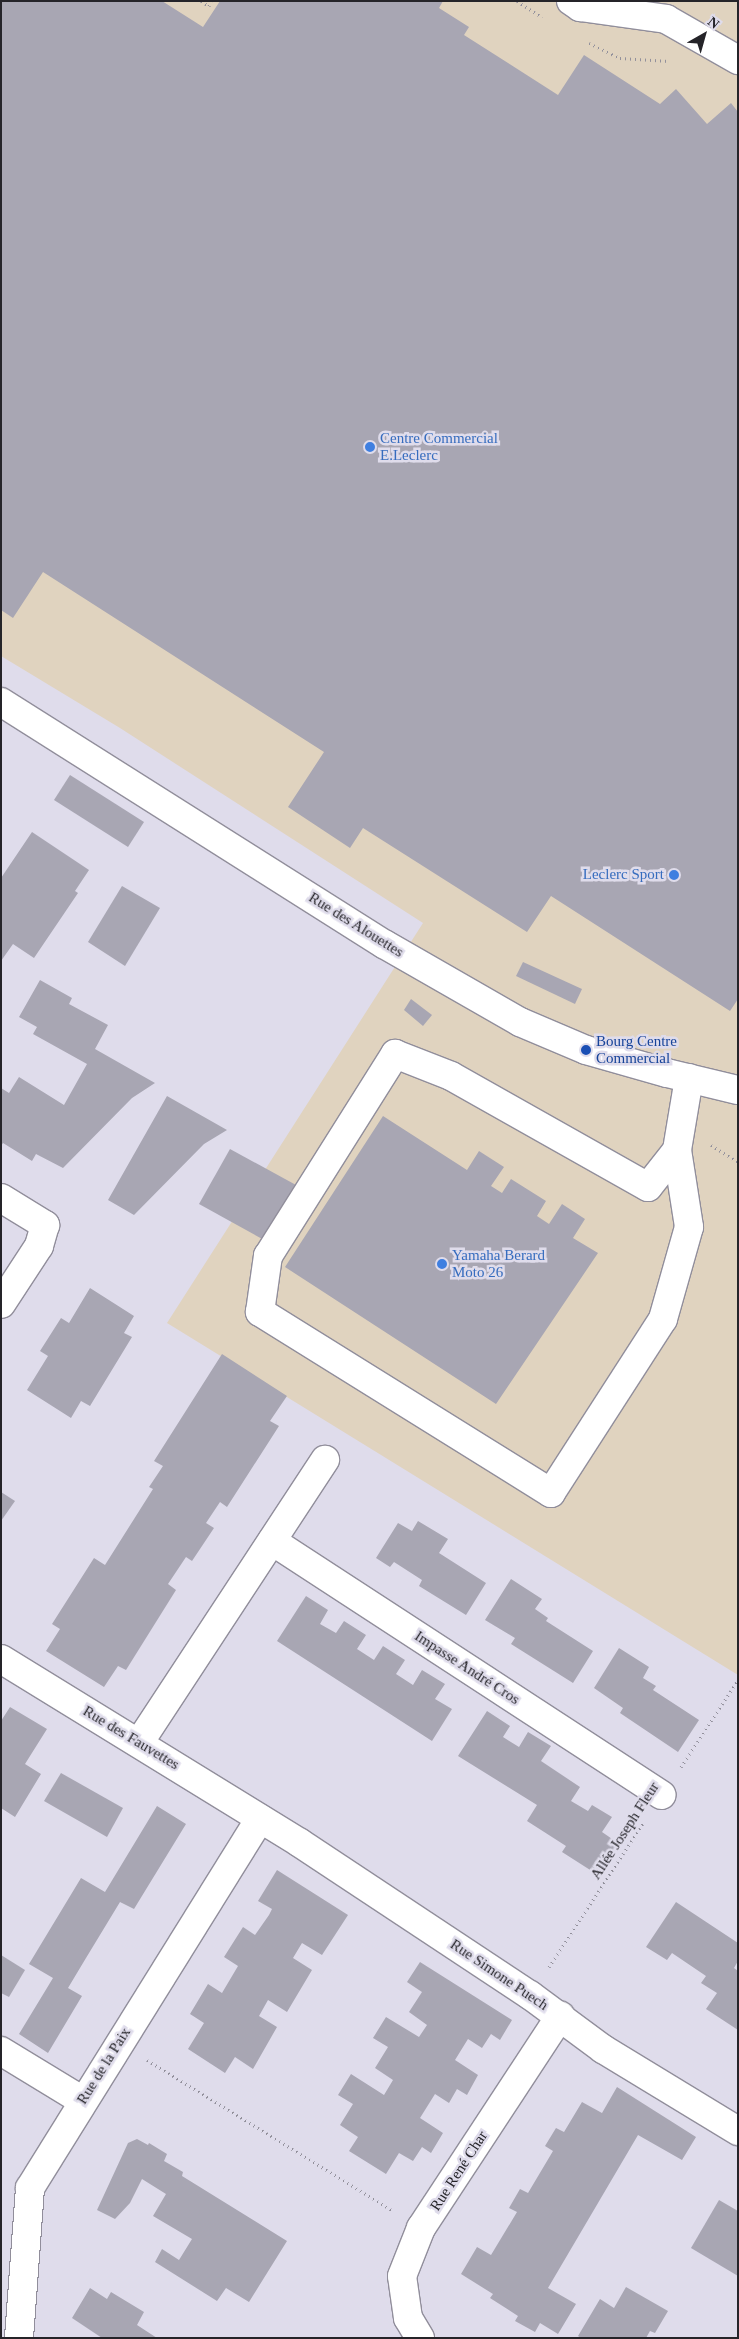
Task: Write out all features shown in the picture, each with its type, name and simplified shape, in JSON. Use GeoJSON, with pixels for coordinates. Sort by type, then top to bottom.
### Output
{"type":"FeatureCollection","features":[{"type":"Feature","properties":{"kind":"street"},"geometry":{"type":"LineString","coordinates":[[571,1],[580,7],[666,19],[738,60]]}},
{"type":"Feature","properties":{"kind":"street","name":"Rue des Alouettes"},"geometry":{"type":"LineString","coordinates":[[1,702],[384,944],[520,1022],[586,1050],[738,1090]]}},
{"type":"Feature","properties":{"kind":"street"},"geometry":{"type":"LineString","coordinates":[[676,1150],[648,1187],[451,1076],[395,1054],[268,1256],[260,1312],[550,1493],[663,1319],[689,1227],[676,1150],[689,1078]]}},
{"type":"Feature","properties":{"kind":"street"},"geometry":{"type":"LineString","coordinates":[[1,1198],[45,1225],[39,1246],[1,1304]]}},
{"type":"Feature","properties":{"kind":"street"},"geometry":{"type":"LineString","coordinates":[[140,1743],[325,1460]]}},
{"type":"Feature","properties":{"kind":"street","name":"Impasse André Cros"},"geometry":{"type":"LineString","coordinates":[[272,1541],[662,1795]]}},
{"type":"Feature","properties":{"kind":"street","name":"Rue des Fauvettes"},"geometry":{"type":"LineString","coordinates":[[1,1659],[140,1743],[260,1819]]}},
{"type":"Feature","properties":{"kind":"street","name":"Rue Simone Puech"},"geometry":{"type":"LineString","coordinates":[[260,1819],[530,1995],[603,2049],[738,2131]]}},
{"type":"Feature","properties":{"kind":"street","name":"Rue de la Paix"},"geometry":{"type":"LineString","coordinates":[[19,2338],[30,2188],[118,2043],[260,1819]]}},
{"type":"Feature","properties":{"kind":"street","name":"Rue René Char"},"geometry":{"type":"LineString","coordinates":[[420,2338],[408,2318],[402,2276],[421,2228],[560,2016]]}},
{"type":"Feature","properties":{"kind":"street"},"geometry":{"type":"LineString","coordinates":[[1,2051],[83,2101]]}},
{"type":"Feature","properties":{"kind":"path"},"geometry":{"type":"LineString","coordinates":[[202,1],[208,6],[211,1]]}},
{"type":"Feature","properties":{"kind":"path"},"geometry":{"type":"LineString","coordinates":[[711,1138],[711,1146],[738,1162]]}},
{"type":"Feature","properties":{"kind":"path","name":"Allée Joseph Fleur"},"geometry":{"type":"LineString","coordinates":[[530,1995],[738,1680]]}},
{"type":"Feature","properties":{"kind":"path"},"geometry":{"type":"LineString","coordinates":[[118,2043],[421,2228]]}},
{"type":"Feature","properties":{"kind":"shaded area"},"geometry":{"type":"Polygon","coordinates":[[[1,1],[738,1],[738,1675],[167,1323],[423,923],[120,728],[1,656],[1,1]]]}},
{"type":"Feature","properties":{"kind":"building","name":"Centre Commercial E.Leclerc"},"geometry":{"type":"Polygon","coordinates":[[[1,1],[162,1],[203,27],[220,1],[443,1],[439,8],[469,27],[464,35],[558,95],[584,55],[660,104],[676,89],[707,124],[731,103],[738,112],[738,999],[730,1011],[551,896],[527,932],[363,828],[350,848],[288,807],[324,752],[43,572],[13,618],[1,610],[1,1]]]}},
{"type":"Feature","properties":{"kind":"building"},"geometry":{"type":"Polygon","coordinates":[[[70,775],[144,822],[128,847],[54,800],[70,775]]]}},
{"type":"Feature","properties":{"kind":"building"},"geometry":{"type":"Polygon","coordinates":[[[32,832],[89,870],[75,891],[78,893],[34,958],[13,944],[1,961],[1,878],[32,832]]]}},
{"type":"Feature","properties":{"kind":"building"},"geometry":{"type":"Polygon","coordinates":[[[122,886],[160,908],[125,966],[88,942],[122,886]]]}},
{"type":"Feature","properties":{"kind":"building"},"geometry":{"type":"Polygon","coordinates":[[[523,962],[582,989],[575,1004],[516,976],[523,962]]]}},
{"type":"Feature","properties":{"kind":"building"},"geometry":{"type":"Polygon","coordinates":[[[40,980],[72,998],[69,1004],[108,1025],[95,1049],[155,1083],[132,1098],[63,1168],[36,1154],[32,1161],[3,1143],[1,1146],[1,1088],[9,1093],[19,1077],[64,1105],[87,1064],[33,1034],[37,1027],[19,1017],[40,980]]]}},
{"type":"Feature","properties":{"kind":"building"},"geometry":{"type":"Polygon","coordinates":[[[411,999],[432,1015],[423,1026],[404,1010],[411,999]]]}},
{"type":"Feature","properties":{"kind":"building"},"geometry":{"type":"Polygon","coordinates":[[[167,1096],[227,1130],[204,1144],[134,1215],[108,1200],[167,1096]]]}},
{"type":"Feature","properties":{"kind":"building"},"geometry":{"type":"Polygon","coordinates":[[[383,1116],[467,1170],[479,1151],[504,1167],[491,1186],[502,1193],[511,1179],[546,1201],[537,1216],[549,1224],[562,1204],[585,1219],[573,1238],[598,1253],[496,1404],[285,1267],[383,1116]]]}},
{"type":"Feature","properties":{"kind":"building"},"geometry":{"type":"Polygon","coordinates":[[[230,1149],[296,1185],[264,1240],[199,1204],[230,1149]]]}},
{"type":"Feature","properties":{"kind":"building"},"geometry":{"type":"Polygon","coordinates":[[[90,1288],[134,1316],[124,1333],[132,1337],[90,1406],[81,1401],[71,1418],[27,1390],[48,1356],[40,1351],[61,1318],[69,1323],[90,1288]]]}},
{"type":"Feature","properties":{"kind":"building"},"geometry":{"type":"Polygon","coordinates":[[[222,1354],[287,1396],[270,1421],[279,1426],[227,1507],[220,1502],[206,1523],[214,1528],[192,1561],[186,1557],[168,1584],[176,1590],[126,1670],[118,1666],[104,1687],[46,1651],[60,1629],[52,1624],[94,1558],[105,1565],[153,1489],[149,1487],[163,1466],[154,1461],[222,1354]]]}},
{"type":"Feature","properties":{"kind":"building"},"geometry":{"type":"Polygon","coordinates":[[[1,1492],[15,1501],[1,1521],[1,1492]]]}},
{"type":"Feature","properties":{"kind":"building"},"geometry":{"type":"Polygon","coordinates":[[[418,1521],[448,1539],[439,1553],[486,1583],[466,1615],[419,1586],[422,1580],[394,1562],[390,1567],[376,1558],[398,1523],[412,1531],[418,1521]]]}},
{"type":"Feature","properties":{"kind":"building"},"geometry":{"type":"Polygon","coordinates":[[[511,1579],[542,1599],[535,1609],[548,1618],[546,1621],[593,1651],[573,1683],[511,1644],[515,1638],[485,1620],[511,1579]]]}},
{"type":"Feature","properties":{"kind":"building"},"geometry":{"type":"Polygon","coordinates":[[[306,1596],[328,1610],[320,1624],[336,1633],[344,1621],[366,1635],[357,1649],[374,1660],[383,1646],[405,1660],[396,1674],[413,1685],[422,1670],[445,1684],[435,1699],[452,1709],[432,1741],[277,1641],[306,1596]]]}},
{"type":"Feature","properties":{"kind":"building"},"geometry":{"type":"Polygon","coordinates":[[[619,1648],[649,1667],[643,1678],[656,1686],[653,1690],[699,1720],[678,1752],[620,1713],[623,1708],[594,1688],[619,1648]]]}},
{"type":"Feature","properties":{"kind":"building"},"geometry":{"type":"Polygon","coordinates":[[[10,1707],[47,1729],[25,1764],[41,1774],[15,1817],[1,1808],[1,1721],[10,1707]]]}},
{"type":"Feature","properties":{"kind":"building"},"geometry":{"type":"Polygon","coordinates":[[[487,1711],[510,1726],[503,1737],[519,1747],[528,1732],[551,1746],[541,1761],[580,1787],[571,1801],[588,1811],[592,1805],[612,1817],[602,1832],[618,1843],[598,1875],[562,1852],[566,1846],[527,1821],[537,1805],[458,1756],[487,1711]]]}},
{"type":"Feature","properties":{"kind":"building"},"geometry":{"type":"Polygon","coordinates":[[[61,1773],[123,1808],[107,1837],[44,1801],[61,1773]]]}},
{"type":"Feature","properties":{"kind":"building"},"geometry":{"type":"Polygon","coordinates":[[[157,1806],[186,1824],[134,1909],[120,1902],[86,1958],[68,1988],[82,1996],[48,2053],[19,2034],[53,1978],[29,1964],[81,1878],[105,1892],[157,1806]]]}},
{"type":"Feature","properties":{"kind":"building"},"geometry":{"type":"Polygon","coordinates":[[[277,1870],[348,1915],[322,1955],[302,1943],[293,1958],[312,1970],[287,2012],[268,2000],[259,2016],[277,2027],[253,2069],[235,2057],[225,2073],[188,2049],[204,2023],[190,2014],[208,1984],[222,1993],[238,1966],[224,1957],[243,1927],[255,1935],[269,1915],[272,1909],[258,1901],[277,1870]]]}},
{"type":"Feature","properties":{"kind":"building"},"geometry":{"type":"Polygon","coordinates":[[[676,1902],[738,1943],[738,1961],[734,1968],[738,1971],[738,2030],[706,2009],[717,1993],[701,1983],[706,1976],[672,1953],[667,1960],[646,1947],[676,1902]]]}},
{"type":"Feature","properties":{"kind":"building"},"geometry":{"type":"Polygon","coordinates":[[[1,1955],[25,1970],[9,1997],[1,1993],[1,1955]]]}},
{"type":"Feature","properties":{"kind":"building"},"geometry":{"type":"Polygon","coordinates":[[[420,1962],[512,2020],[500,2040],[491,2034],[482,2048],[468,2039],[455,2060],[478,2075],[467,2095],[457,2089],[449,2103],[435,2094],[420,2118],[443,2133],[431,2153],[422,2147],[413,2161],[399,2153],[386,2174],[349,2151],[358,2137],[340,2125],[353,2104],[338,2095],[351,2074],[384,2095],[393,2080],[375,2068],[388,2047],[373,2038],[386,2017],[419,2037],[427,2025],[409,2012],[422,1992],[407,1982],[420,1962]]]}},
{"type":"Feature","properties":{"kind":"building"},"geometry":{"type":"Polygon","coordinates":[[[617,2087],[696,2137],[682,2160],[638,2135],[548,2288],[576,2304],[558,2334],[540,2323],[535,2332],[515,2321],[518,2316],[490,2298],[493,2294],[461,2274],[477,2247],[491,2255],[517,2212],[509,2208],[520,2189],[528,2193],[553,2151],[545,2146],[556,2128],[564,2132],[582,2102],[602,2113],[617,2087]]]}},
{"type":"Feature","properties":{"kind":"building"},"geometry":{"type":"Polygon","coordinates":[[[137,2139],[148,2145],[149,2143],[167,2154],[164,2161],[183,2172],[182,2176],[287,2241],[249,2302],[226,2288],[217,2301],[155,2262],[162,2249],[179,2260],[192,2239],[153,2216],[166,2194],[142,2179],[130,2203],[115,2219],[97,2210],[128,2143],[137,2139]]]}},
{"type":"Feature","properties":{"kind":"building"},"geometry":{"type":"Polygon","coordinates":[[[719,2200],[738,2211],[738,2276],[691,2248],[719,2200]]]}},
{"type":"Feature","properties":{"kind":"building"},"geometry":{"type":"Polygon","coordinates":[[[626,2287],[668,2311],[655,2333],[650,2331],[646,2338],[581,2338],[578,2336],[600,2299],[614,2308],[626,2287]]]}},
{"type":"Feature","properties":{"kind":"building"},"geometry":{"type":"Polygon","coordinates":[[[90,2288],[107,2299],[111,2292],[144,2312],[137,2325],[157,2338],[102,2338],[72,2318],[90,2288]]]}},
{"type":"Feature","properties":{"kind":"place","name":"Centre Commercial E.Leclerc"},"geometry":{"type":"Point","coordinates":[370,447]}},
{"type":"Feature","properties":{"kind":"place","name":"Leclerc Sport"},"geometry":{"type":"Point","coordinates":[674,875]}},
{"type":"Feature","properties":{"kind":"place","name":"Bourg Centre Commercial"},"geometry":{"type":"Point","coordinates":[586,1050]}},
{"type":"Feature","properties":{"kind":"place","name":"Yamaha Berard Moto 26"},"geometry":{"type":"Point","coordinates":[442,1264]}}]}
